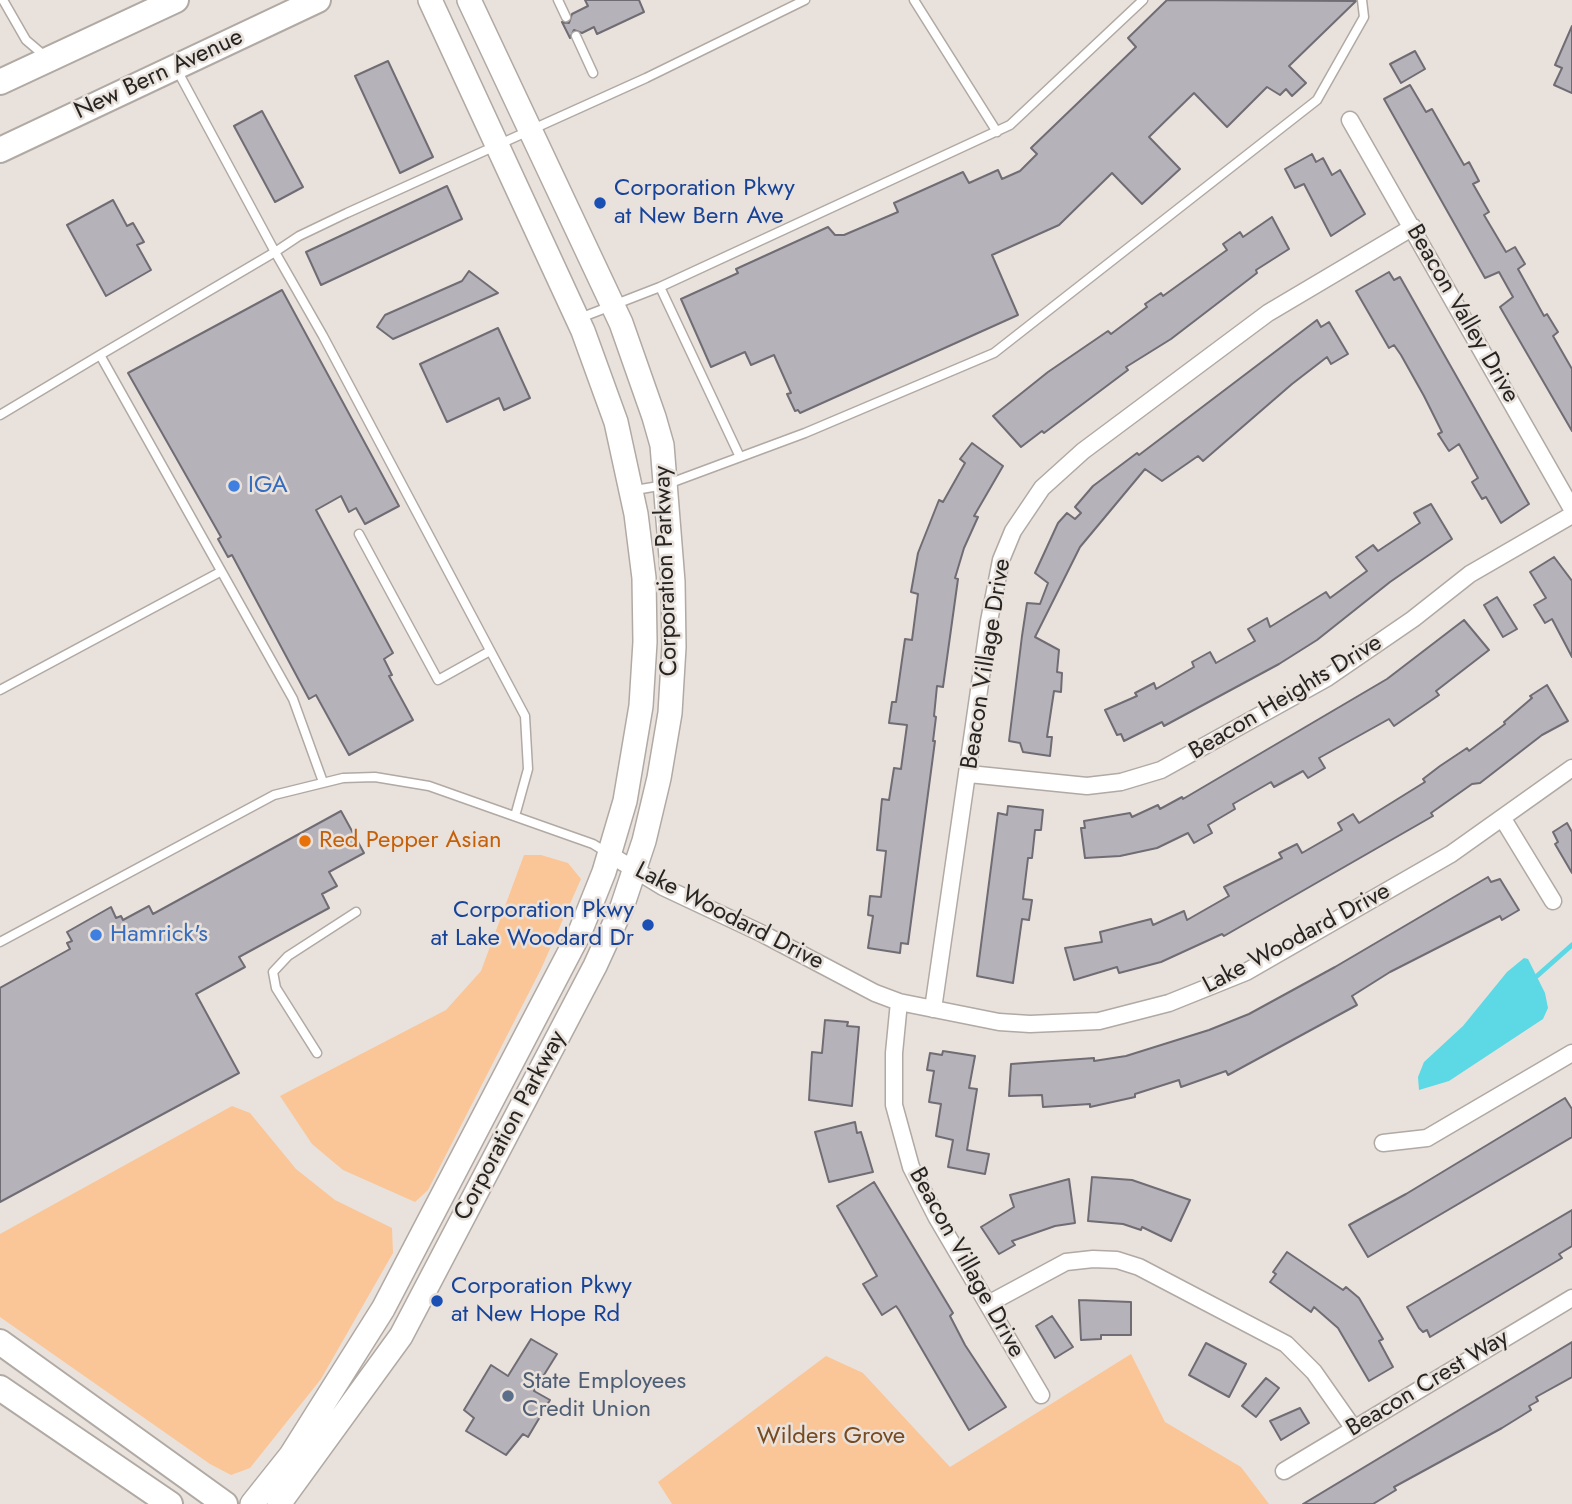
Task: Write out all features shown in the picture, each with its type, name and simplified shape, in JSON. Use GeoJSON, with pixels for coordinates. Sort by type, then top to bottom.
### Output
{"type":"FeatureCollection","features":[{"type":"Feature","properties":{"kind":"main road"},"geometry":{"type":"LineString","coordinates":[[0,82],[176,0]]}},
{"type":"Feature","properties":{"kind":"main road","name":"New Bern Avenue"},"geometry":{"type":"LineString","coordinates":[[0,150],[318,0]]}},
{"type":"Feature","properties":{"kind":"main road","name":"Corporation Parkway"},"geometry":{"type":"LineString","coordinates":[[252,1504],[291,1455],[394,1290],[580,932],[609,853],[632,770],[644,674],[644,578],[632,490],[616,422],[578,319],[429,0]]}},
{"type":"Feature","properties":{"kind":"main road","name":"Corporation Parkway"},"geometry":{"type":"LineString","coordinates":[[279,1504],[401,1336],[595,966],[622,907],[659,778],[673,680],[674,604],[662,445],[654,416],[612,303],[469,0]]}},
{"type":"Feature","properties":{"kind":"main road"},"geometry":{"type":"LineString","coordinates":[[298,1504],[309,1480],[377,1385],[401,1336]]}},
{"type":"Feature","properties":{"kind":"main road"},"geometry":{"type":"LineString","coordinates":[[0,1342],[225,1504]]}},
{"type":"Feature","properties":{"kind":"main road"},"geometry":{"type":"LineString","coordinates":[[0,1388],[170,1504]]}},
{"type":"Feature","properties":{"kind":"street","name":"Beacon Valley Drive"},"geometry":{"type":"LineString","coordinates":[[1350,120],[1572,509]]}},
{"type":"Feature","properties":{"kind":"street","name":"Beacon Village Drive"},"geometry":{"type":"LineString","coordinates":[[933,1009],[1001,559],[1013,531],[1030,503],[1057,473],[1083,451],[1268,313],[1413,227]]}},
{"type":"Feature","properties":{"kind":"street","name":"Beacon Heights Drive"},"geometry":{"type":"LineString","coordinates":[[969,774],[1087,786],[1121,782],[1161,770],[1327,678],[1413,619],[1470,574],[1572,515]]}},
{"type":"Feature","properties":{"kind":"street","name":"Lake Woodard Drive"},"geometry":{"type":"LineString","coordinates":[[609,853],[634,869],[875,993],[899,1002],[999,1022],[1042,1024],[1099,1021],[1169,1003],[1245,972],[1429,867],[1503,819],[1572,768]]}},
{"type":"Feature","properties":{"kind":"street"},"geometry":{"type":"LineString","coordinates":[[1503,819],[1553,901]]}},
{"type":"Feature","properties":{"kind":"street","name":"Beacon Village Drive"},"geometry":{"type":"LineString","coordinates":[[899,1002],[893,1081],[902,1142],[921,1190],[1041,1395]]}},
{"type":"Feature","properties":{"kind":"street"},"geometry":{"type":"LineString","coordinates":[[1383,1143],[1427,1138],[1572,1053]]}},
{"type":"Feature","properties":{"kind":"street"},"geometry":{"type":"LineString","coordinates":[[988,1304],[1066,1262],[1093,1258],[1139,1266],[1286,1344],[1314,1372],[1354,1429]]}},
{"type":"Feature","properties":{"kind":"street","name":"Beacon Crest Way"},"geometry":{"type":"LineString","coordinates":[[1284,1471],[1572,1298]]}},
{"type":"Feature","properties":{"kind":"lane"},"geometry":{"type":"LineString","coordinates":[[3,0],[26,40],[48,59]]}},
{"type":"Feature","properties":{"kind":"lane"},"geometry":{"type":"LineString","coordinates":[[558,0],[566,17]]}},
{"type":"Feature","properties":{"kind":"lane"},"geometry":{"type":"LineString","coordinates":[[0,415],[311,230],[531,131],[805,0]]}},
{"type":"Feature","properties":{"kind":"lane"},"geometry":{"type":"LineString","coordinates":[[914,0],[997,132]]}},
{"type":"Feature","properties":{"kind":"lane"},"geometry":{"type":"LineString","coordinates":[[578,319],[612,303],[660,287],[1010,125],[1143,0]]}},
{"type":"Feature","properties":{"kind":"lane"},"geometry":{"type":"LineString","coordinates":[[632,490],[665,485],[740,457],[994,354],[1317,100],[1364,17],[1362,0]]}},
{"type":"Feature","properties":{"kind":"lane"},"geometry":{"type":"LineString","coordinates":[[576,36],[593,73]]}},
{"type":"Feature","properties":{"kind":"lane"},"geometry":{"type":"LineString","coordinates":[[175,66],[275,253],[323,336],[525,716],[528,769],[515,816]]}},
{"type":"Feature","properties":{"kind":"lane"},"geometry":{"type":"LineString","coordinates":[[660,287],[740,457]]}},
{"type":"Feature","properties":{"kind":"lane"},"geometry":{"type":"LineString","coordinates":[[100,355],[293,699],[323,782]]}},
{"type":"Feature","properties":{"kind":"lane"},"geometry":{"type":"LineString","coordinates":[[359,534],[438,680],[490,651]]}},
{"type":"Feature","properties":{"kind":"lane"},"geometry":{"type":"LineString","coordinates":[[0,690],[220,572]]}},
{"type":"Feature","properties":{"kind":"lane"},"geometry":{"type":"LineString","coordinates":[[0,942],[274,795],[355,776],[394,779],[429,786],[591,843],[609,853]]}},
{"type":"Feature","properties":{"kind":"lane"},"geometry":{"type":"LineString","coordinates":[[317,1054],[276,988],[273,972],[288,956],[356,912]]}},
{"type":"Feature","properties":{"kind":"green space"},"geometry":{"type":"Polygon","coordinates":[[[524,855],[541,855],[568,863],[581,879],[541,969],[428,1190],[415,1202],[343,1170],[312,1144],[280,1096],[446,1010],[481,971],[524,855]]]}},
{"type":"Feature","properties":{"kind":"green space"},"geometry":{"type":"Polygon","coordinates":[[[232,1106],[250,1113],[296,1169],[335,1200],[392,1228],[393,1253],[321,1379],[250,1468],[231,1475],[210,1464],[0,1317],[0,1234],[232,1106]]]}},
{"type":"Feature","properties":{"kind":"green space","name":"Wilders Grove"},"geometry":{"type":"Polygon","coordinates":[[[1131,1354],[1165,1422],[1241,1467],[1269,1504],[672,1504],[658,1482],[826,1356],[863,1373],[950,1467],[1131,1354]]]}},
{"type":"Feature","properties":{"kind":"water"},"geometry":{"type":"Polygon","coordinates":[[[1524,958],[1528,959],[1545,993],[1548,1008],[1543,1019],[1449,1081],[1419,1090],[1418,1077],[1424,1062],[1463,1026],[1507,972],[1524,958]]]}},
{"type":"Feature","properties":{"kind":"building"},"geometry":{"type":"Polygon","coordinates":[[[585,0],[639,0],[644,12],[597,34],[594,27],[582,33],[574,30],[570,38],[562,22],[569,23],[572,14],[588,6],[585,0]]]}},
{"type":"Feature","properties":{"kind":"building"},"geometry":{"type":"Polygon","coordinates":[[[1167,0],[1356,1],[1289,66],[1306,83],[1292,96],[1286,89],[1280,95],[1267,87],[1227,127],[1194,93],[1149,137],[1180,169],[1142,204],[1112,173],[1059,225],[992,255],[1018,315],[800,413],[795,411],[787,394],[791,393],[774,355],[751,365],[745,352],[711,367],[681,299],[738,273],[736,269],[828,227],[835,235],[844,235],[898,212],[894,203],[963,172],[969,183],[998,170],[1002,179],[1020,171],[1037,154],[1031,148],[1136,47],[1128,38],[1167,0]]]}},
{"type":"Feature","properties":{"kind":"building"},"geometry":{"type":"Polygon","coordinates":[[[1572,26],[1572,93],[1554,85],[1562,68],[1555,65],[1572,26]]]}},
{"type":"Feature","properties":{"kind":"building"},"geometry":{"type":"Polygon","coordinates":[[[1415,51],[1425,69],[1401,83],[1390,64],[1415,51]]]}},
{"type":"Feature","properties":{"kind":"building"},"geometry":{"type":"Polygon","coordinates":[[[388,61],[433,157],[400,173],[355,76],[388,61]]]}},
{"type":"Feature","properties":{"kind":"building"},"geometry":{"type":"Polygon","coordinates":[[[1410,85],[1426,112],[1432,109],[1464,165],[1469,162],[1479,181],[1473,184],[1489,212],[1484,215],[1506,252],[1515,247],[1525,264],[1518,269],[1544,316],[1547,314],[1558,332],[1553,336],[1572,369],[1572,431],[1500,307],[1513,297],[1499,272],[1485,278],[1384,99],[1410,85]]]}},
{"type":"Feature","properties":{"kind":"building"},"geometry":{"type":"Polygon","coordinates":[[[262,111],[303,187],[275,202],[234,126],[262,111]]]}},
{"type":"Feature","properties":{"kind":"building"},"geometry":{"type":"Polygon","coordinates":[[[1312,154],[1316,162],[1323,158],[1332,175],[1340,170],[1365,214],[1331,236],[1304,184],[1295,188],[1285,169],[1312,154]]]}},
{"type":"Feature","properties":{"kind":"building"},"geometry":{"type":"Polygon","coordinates":[[[447,186],[462,219],[321,285],[306,252],[447,186]]]}},
{"type":"Feature","properties":{"kind":"building"},"geometry":{"type":"Polygon","coordinates":[[[113,200],[127,226],[133,223],[144,242],[137,245],[151,270],[106,296],[67,225],[113,200]]]}},
{"type":"Feature","properties":{"kind":"building"},"geometry":{"type":"Polygon","coordinates":[[[1272,217],[1289,249],[1256,270],[1257,273],[1171,339],[1126,367],[1128,370],[1044,433],[1042,431],[1021,447],[993,416],[1048,372],[1108,331],[1111,334],[1147,307],[1145,304],[1161,293],[1163,296],[1227,250],[1223,244],[1240,232],[1243,237],[1272,217]]]}},
{"type":"Feature","properties":{"kind":"building"},"geometry":{"type":"Polygon","coordinates":[[[469,271],[498,293],[393,339],[377,327],[385,315],[462,281],[469,271]]]}},
{"type":"Feature","properties":{"kind":"building"},"geometry":{"type":"Polygon","coordinates":[[[1389,272],[1394,280],[1400,277],[1529,504],[1501,523],[1486,497],[1482,499],[1472,482],[1478,478],[1459,444],[1449,451],[1438,434],[1442,432],[1401,355],[1394,345],[1389,348],[1356,291],[1389,272]]]}},
{"type":"Feature","properties":{"kind":"building"},"geometry":{"type":"Polygon","coordinates":[[[282,290],[399,506],[365,524],[356,508],[349,512],[341,496],[316,510],[393,653],[384,659],[392,675],[389,676],[413,720],[349,755],[316,695],[309,699],[232,555],[228,557],[218,539],[221,537],[128,373],[282,290]]]}},
{"type":"Feature","properties":{"kind":"building"},"geometry":{"type":"Polygon","coordinates":[[[1317,320],[1321,327],[1329,322],[1348,354],[1331,364],[1327,357],[1203,461],[1198,456],[1162,481],[1145,469],[1080,547],[1035,637],[1059,650],[1057,672],[1062,673],[1061,692],[1054,691],[1047,737],[1052,737],[1050,756],[1023,752],[1020,743],[1009,741],[1027,603],[1040,604],[1048,583],[1035,573],[1058,523],[1067,513],[1075,519],[1081,513],[1075,507],[1093,486],[1137,453],[1139,455],[1317,320]]]}},
{"type":"Feature","properties":{"kind":"building"},"geometry":{"type":"Polygon","coordinates":[[[498,328],[530,398],[504,410],[499,398],[447,422],[420,364],[498,328]]]}},
{"type":"Feature","properties":{"kind":"building"},"geometry":{"type":"Polygon","coordinates":[[[972,443],[1003,466],[974,516],[978,517],[964,548],[955,578],[958,579],[943,687],[937,686],[935,741],[908,944],[901,943],[900,953],[868,948],[873,916],[868,915],[870,896],[881,897],[886,851],[877,850],[882,799],[889,800],[894,768],[901,769],[907,725],[889,723],[892,702],[896,702],[905,639],[912,640],[918,594],[911,592],[918,553],[939,500],[943,502],[965,463],[960,459],[972,443]]]}},
{"type":"Feature","properties":{"kind":"building"},"geometry":{"type":"Polygon","coordinates":[[[1431,504],[1452,539],[1390,582],[1317,640],[1279,664],[1164,726],[1162,722],[1124,741],[1121,734],[1117,735],[1105,710],[1137,696],[1135,693],[1154,683],[1156,689],[1194,667],[1192,662],[1210,652],[1216,663],[1255,641],[1248,629],[1267,618],[1270,627],[1326,592],[1330,598],[1367,571],[1356,557],[1373,545],[1378,551],[1420,523],[1414,513],[1431,504]]]}},
{"type":"Feature","properties":{"kind":"building"},"geometry":{"type":"Polygon","coordinates":[[[1554,557],[1572,581],[1572,657],[1552,619],[1545,623],[1534,605],[1546,598],[1530,572],[1554,557]]]}},
{"type":"Feature","properties":{"kind":"building"},"geometry":{"type":"Polygon","coordinates":[[[1497,597],[1517,629],[1503,637],[1484,605],[1497,597]]]}},
{"type":"Feature","properties":{"kind":"building"},"geometry":{"type":"Polygon","coordinates":[[[1464,620],[1489,650],[1436,691],[1439,695],[1394,726],[1389,719],[1319,758],[1325,768],[1308,778],[1303,771],[1274,787],[1271,782],[1233,804],[1235,809],[1208,825],[1212,833],[1194,843],[1188,833],[1157,848],[1120,856],[1085,858],[1081,828],[1085,828],[1084,821],[1130,813],[1132,817],[1158,805],[1160,809],[1182,797],[1183,799],[1387,679],[1464,620]]]}},
{"type":"Feature","properties":{"kind":"building"},"geometry":{"type":"Polygon","coordinates":[[[1547,685],[1568,721],[1542,735],[1480,783],[1472,784],[1431,813],[1433,816],[1224,936],[1222,934],[1161,962],[1119,973],[1117,967],[1074,980],[1065,948],[1102,942],[1100,932],[1151,919],[1153,925],[1184,911],[1187,920],[1229,896],[1224,887],[1282,858],[1279,853],[1297,844],[1302,853],[1342,830],[1338,823],[1353,814],[1359,823],[1425,782],[1423,779],[1440,766],[1467,748],[1469,751],[1505,724],[1504,722],[1532,698],[1530,696],[1547,685]]]}},
{"type":"Feature","properties":{"kind":"building"},"geometry":{"type":"Polygon","coordinates":[[[1008,806],[1043,810],[1041,830],[1035,830],[1032,858],[1028,858],[1023,899],[1032,900],[1029,920],[1022,919],[1013,983],[977,976],[998,813],[1007,815],[1008,806]]]}},
{"type":"Feature","properties":{"kind":"building"},"geometry":{"type":"Polygon","coordinates":[[[341,811],[364,853],[329,872],[337,886],[322,894],[329,908],[239,957],[245,967],[196,994],[239,1073],[0,1202],[0,988],[70,949],[67,943],[72,941],[67,932],[111,907],[116,918],[121,916],[123,920],[149,906],[153,914],[341,811]]]}},
{"type":"Feature","properties":{"kind":"building"},"geometry":{"type":"Polygon","coordinates":[[[1567,823],[1572,832],[1572,873],[1555,844],[1558,842],[1553,832],[1567,823]]]}},
{"type":"Feature","properties":{"kind":"building"},"geometry":{"type":"Polygon","coordinates":[[[1488,877],[1491,882],[1500,879],[1519,910],[1502,920],[1500,916],[1390,972],[1352,996],[1357,1005],[1228,1075],[1226,1071],[1181,1087],[1179,1080],[1135,1094],[1135,1097],[1090,1107],[1090,1104],[1043,1107],[1042,1095],[1009,1096],[1011,1064],[1094,1058],[1094,1061],[1126,1056],[1209,1030],[1249,1014],[1335,967],[1488,877]]]}},
{"type":"Feature","properties":{"kind":"building"},"geometry":{"type":"Polygon","coordinates":[[[825,1020],[848,1022],[847,1026],[859,1027],[852,1106],[809,1100],[812,1052],[822,1053],[825,1020]]]}},
{"type":"Feature","properties":{"kind":"building"},"geometry":{"type":"Polygon","coordinates":[[[943,1051],[975,1056],[969,1088],[977,1089],[967,1150],[989,1154],[985,1174],[948,1167],[953,1140],[936,1136],[941,1104],[929,1102],[934,1071],[927,1070],[930,1053],[942,1055],[943,1051]]]}},
{"type":"Feature","properties":{"kind":"building"},"geometry":{"type":"Polygon","coordinates":[[[1565,1098],[1572,1109],[1572,1137],[1368,1257],[1349,1225],[1406,1194],[1565,1098]]]}},
{"type":"Feature","properties":{"kind":"building"},"geometry":{"type":"Polygon","coordinates":[[[855,1122],[857,1133],[861,1132],[873,1172],[829,1182],[815,1132],[855,1122]]]}},
{"type":"Feature","properties":{"kind":"building"},"geometry":{"type":"Polygon","coordinates":[[[1092,1177],[1132,1180],[1190,1200],[1171,1241],[1142,1227],[1141,1230],[1123,1224],[1088,1221],[1092,1177]]]}},
{"type":"Feature","properties":{"kind":"building"},"geometry":{"type":"Polygon","coordinates":[[[1069,1179],[1075,1223],[1055,1226],[1012,1241],[1015,1245],[999,1254],[981,1227],[1014,1207],[1010,1195],[1069,1179]]]}},
{"type":"Feature","properties":{"kind":"building"},"geometry":{"type":"Polygon","coordinates":[[[874,1182],[953,1313],[950,1316],[965,1345],[1006,1407],[969,1430],[899,1310],[896,1306],[882,1315],[863,1284],[877,1276],[837,1206],[874,1182]]]}},
{"type":"Feature","properties":{"kind":"building"},"geometry":{"type":"Polygon","coordinates":[[[1572,1210],[1572,1246],[1559,1254],[1562,1258],[1430,1337],[1427,1330],[1423,1332],[1419,1328],[1407,1307],[1572,1210]]]}},
{"type":"Feature","properties":{"kind":"building"},"geometry":{"type":"Polygon","coordinates":[[[1287,1252],[1343,1290],[1346,1287],[1359,1298],[1383,1339],[1379,1341],[1393,1367],[1369,1381],[1338,1328],[1314,1307],[1311,1312],[1270,1282],[1276,1274],[1273,1272],[1287,1252]]]}},
{"type":"Feature","properties":{"kind":"building"},"geometry":{"type":"Polygon","coordinates":[[[1079,1300],[1131,1302],[1131,1335],[1101,1335],[1101,1339],[1081,1340],[1079,1300]]]}},
{"type":"Feature","properties":{"kind":"building"},"geometry":{"type":"Polygon","coordinates":[[[1052,1316],[1073,1347],[1055,1358],[1036,1326],[1052,1316]]]}},
{"type":"Feature","properties":{"kind":"building","name":"State Employees Credit Union"},"geometry":{"type":"Polygon","coordinates":[[[531,1339],[557,1354],[534,1391],[550,1400],[528,1437],[523,1434],[506,1455],[466,1431],[474,1418],[464,1410],[491,1365],[508,1376],[531,1339]]]}},
{"type":"Feature","properties":{"kind":"building"},"geometry":{"type":"Polygon","coordinates":[[[1572,1342],[1572,1377],[1536,1397],[1538,1401],[1529,1406],[1531,1410],[1502,1428],[1394,1487],[1396,1490],[1373,1504],[1303,1504],[1572,1342]]]}},
{"type":"Feature","properties":{"kind":"building"},"geometry":{"type":"Polygon","coordinates":[[[1206,1343],[1246,1364],[1229,1397],[1189,1375],[1206,1343]]]}},
{"type":"Feature","properties":{"kind":"building"},"geometry":{"type":"Polygon","coordinates":[[[1266,1378],[1279,1388],[1256,1417],[1242,1406],[1266,1378]]]}},
{"type":"Feature","properties":{"kind":"building"},"geometry":{"type":"Polygon","coordinates":[[[1300,1408],[1309,1423],[1281,1440],[1270,1421],[1300,1408]]]}},
{"type":"Feature","properties":{"kind":"waterway"},"geometry":{"type":"LineString","coordinates":[[1537,976],[1572,945]]}},
{"type":"Feature","properties":{"kind":"place","name":"Corporation Pkwy at New Bern Ave"},"geometry":{"type":"Point","coordinates":[600,203]}},
{"type":"Feature","properties":{"kind":"place","name":"IGA"},"geometry":{"type":"Point","coordinates":[234,486]}},
{"type":"Feature","properties":{"kind":"place","name":"Red Pepper Asian"},"geometry":{"type":"Point","coordinates":[305,841]}},
{"type":"Feature","properties":{"kind":"place","name":"Corporation Pkwy at Lake Woodard Dr"},"geometry":{"type":"Point","coordinates":[648,925]}},
{"type":"Feature","properties":{"kind":"place","name":"Hamrick's"},"geometry":{"type":"Point","coordinates":[96,935]}},
{"type":"Feature","properties":{"kind":"place","name":"Corporation Pkwy at New Hope Rd"},"geometry":{"type":"Point","coordinates":[437,1301]}},
{"type":"Feature","properties":{"kind":"place","name":"State Employees Credit Union"},"geometry":{"type":"Point","coordinates":[508,1396]}}]}
